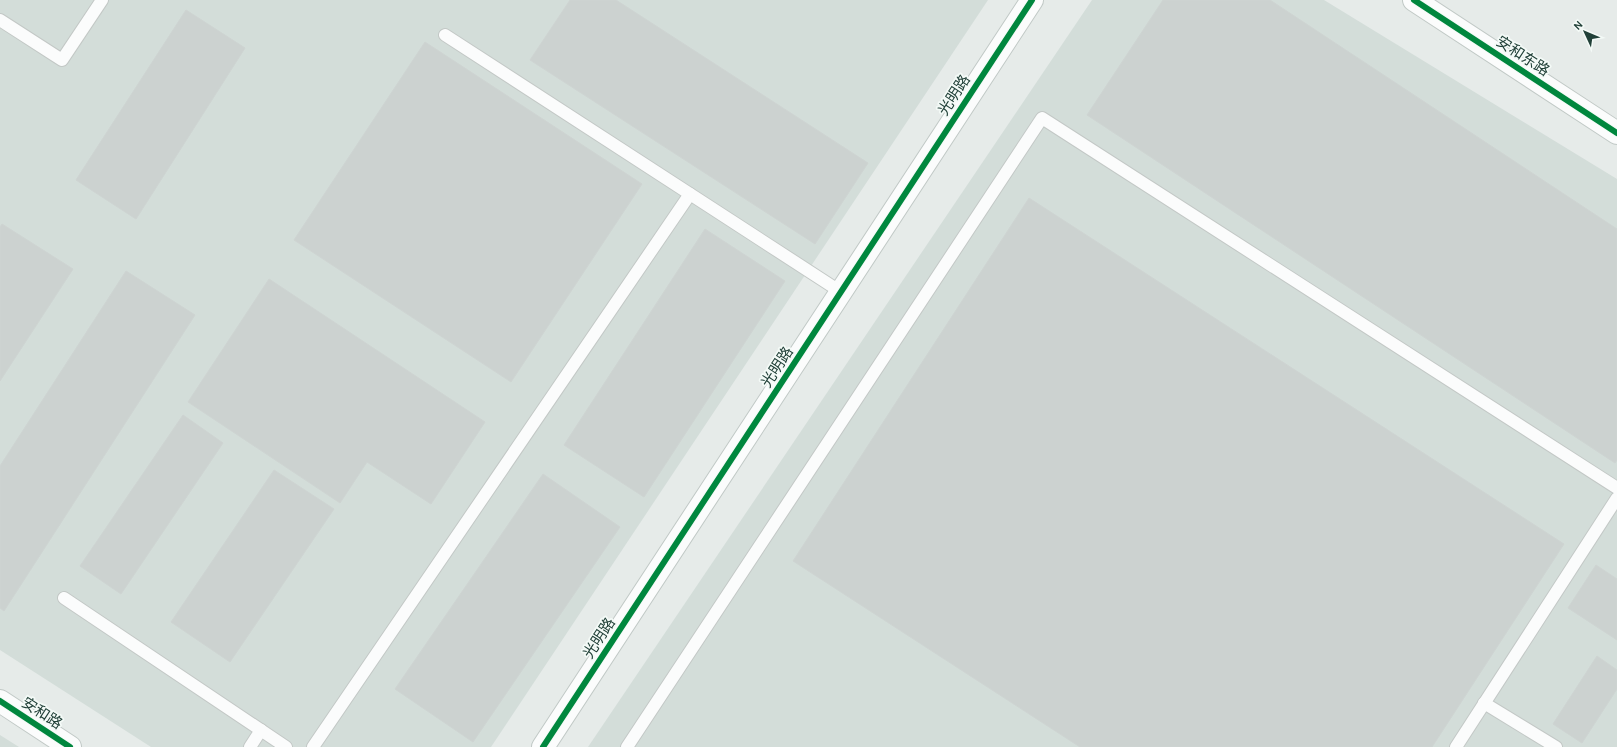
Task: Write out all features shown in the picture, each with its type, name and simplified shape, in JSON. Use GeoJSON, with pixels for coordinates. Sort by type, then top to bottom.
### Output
{"type":"FeatureCollection","features":[{"type":"Feature","properties":{"kind":"street","name":"光明路"},"geometry":{"type":"LineString","coordinates":[[543,747],[1032,0]]}},
{"type":"Feature","properties":{"kind":"street","name":"安和东路"},"geometry":{"type":"LineString","coordinates":[[1414,0],[1617,133]]}},
{"type":"Feature","properties":{"kind":"street","name":"安和路"},"geometry":{"type":"LineString","coordinates":[[0,701],[70,747]]}},
{"type":"Feature","properties":{"kind":"lane"},"geometry":{"type":"LineString","coordinates":[[0,20],[62,60],[102,0]]}},
{"type":"Feature","properties":{"kind":"lane"},"geometry":{"type":"LineString","coordinates":[[445,35],[841,292]]}},
{"type":"Feature","properties":{"kind":"lane"},"geometry":{"type":"LineString","coordinates":[[627,747],[1042,118],[1617,488]]}},
{"type":"Feature","properties":{"kind":"lane"},"geometry":{"type":"LineString","coordinates":[[313,747],[690,194]]}},
{"type":"Feature","properties":{"kind":"lane"},"geometry":{"type":"LineString","coordinates":[[1456,747],[1617,498]]}},
{"type":"Feature","properties":{"kind":"lane"},"geometry":{"type":"LineString","coordinates":[[64,598],[286,747]]}},
{"type":"Feature","properties":{"kind":"lane"},"geometry":{"type":"LineString","coordinates":[[1484,703],[1556,747]]}},
{"type":"Feature","properties":{"kind":"lane"},"geometry":{"type":"LineString","coordinates":[[250,747],[261,730]]}},
{"type":"Feature","properties":{"kind":"shaded area"},"geometry":{"type":"Polygon","coordinates":[[[0,0],[988,0],[491,747],[151,747],[0,650],[0,0]]]}},
{"type":"Feature","properties":{"kind":"shaded area"},"geometry":{"type":"Polygon","coordinates":[[[1092,0],[1324,0],[1617,179],[1617,747],[588,747],[1092,0]]]}},
{"type":"Feature","properties":{"kind":"shaded area"},"geometry":{"type":"Polygon","coordinates":[[[0,735],[19,747],[0,747],[0,735]]]}},
{"type":"Feature","properties":{"kind":"building"},"geometry":{"type":"Polygon","coordinates":[[[570,0],[616,0],[868,163],[815,244],[530,60],[570,0]]]}},
{"type":"Feature","properties":{"kind":"building"},"geometry":{"type":"Polygon","coordinates":[[[1163,0],[1270,0],[1617,229],[1617,460],[1615,463],[1087,115],[1163,0]]]}},
{"type":"Feature","properties":{"kind":"building"},"geometry":{"type":"Polygon","coordinates":[[[186,10],[245,48],[136,219],[76,180],[186,10]]]}},
{"type":"Feature","properties":{"kind":"building"},"geometry":{"type":"Polygon","coordinates":[[[425,42],[642,184],[511,382],[294,240],[425,42]]]}},
{"type":"Feature","properties":{"kind":"building"},"geometry":{"type":"Polygon","coordinates":[[[1029,198],[1564,544],[1432,747],[1080,747],[793,561],[1029,198]]]}},
{"type":"Feature","properties":{"kind":"building"},"geometry":{"type":"Polygon","coordinates":[[[2,224],[73,269],[0,381],[0,227],[2,224]]]}},
{"type":"Feature","properties":{"kind":"building"},"geometry":{"type":"Polygon","coordinates":[[[705,229],[785,281],[644,497],[564,445],[705,229]]]}},
{"type":"Feature","properties":{"kind":"building"},"geometry":{"type":"Polygon","coordinates":[[[126,271],[195,315],[4,611],[0,608],[0,466],[126,271]]]}},
{"type":"Feature","properties":{"kind":"building"},"geometry":{"type":"Polygon","coordinates":[[[269,279],[485,422],[431,504],[367,462],[340,503],[188,402],[269,279]]]}},
{"type":"Feature","properties":{"kind":"building"},"geometry":{"type":"Polygon","coordinates":[[[183,415],[223,443],[121,594],[80,566],[183,415]]]}},
{"type":"Feature","properties":{"kind":"building"},"geometry":{"type":"Polygon","coordinates":[[[274,470],[334,509],[230,662],[171,622],[274,470]]]}},
{"type":"Feature","properties":{"kind":"building"},"geometry":{"type":"Polygon","coordinates":[[[543,474],[620,527],[473,742],[395,689],[543,474]]]}},
{"type":"Feature","properties":{"kind":"building"},"geometry":{"type":"Polygon","coordinates":[[[1596,565],[1617,579],[1617,640],[1568,608],[1596,565]]]}},
{"type":"Feature","properties":{"kind":"building"},"geometry":{"type":"Polygon","coordinates":[[[1597,656],[1617,670],[1617,689],[1582,743],[1553,724],[1597,656]]]}},
{"type":"Feature","properties":{"kind":"cycle path"},"geometry":{"type":"LineString","coordinates":[[543,747],[1032,0]]}},
{"type":"Feature","properties":{"kind":"cycle path"},"geometry":{"type":"LineString","coordinates":[[1414,0],[1617,133]]}},
{"type":"Feature","properties":{"kind":"cycle path"},"geometry":{"type":"LineString","coordinates":[[0,701],[70,747]]}}]}
